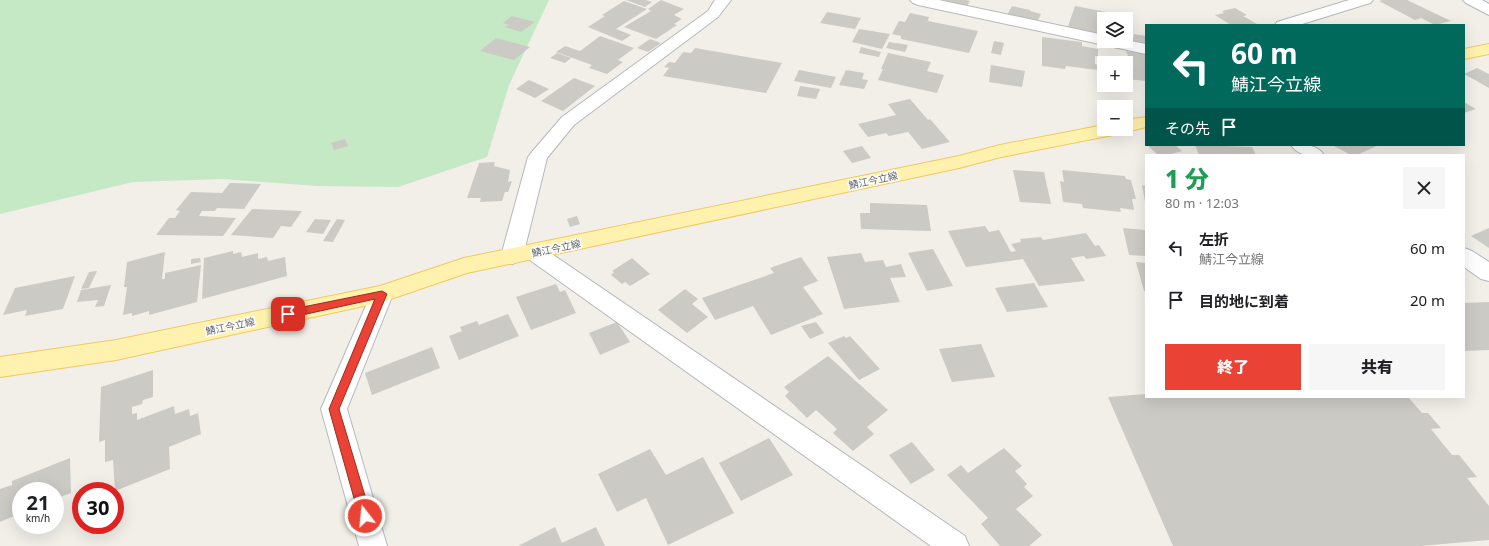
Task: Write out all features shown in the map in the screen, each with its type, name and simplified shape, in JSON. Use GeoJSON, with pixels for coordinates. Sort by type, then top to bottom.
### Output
{"type":"FeatureCollection","features":[{"type":"Feature","properties":{"kind":"main road"},"geometry":{"type":"LineString","coordinates":[[1465,54],[1489,49]]}},
{"type":"Feature","properties":{"kind":"main road"},"geometry":{"type":"LineString","coordinates":[[1133,125],[1145,122]]}},
{"type":"Feature","properties":{"kind":"main road","name":"鯖江今立線"},"geometry":{"type":"LineString","coordinates":[[0,367],[116,350],[382,294],[464,266],[959,162],[1000,151],[1097,132]]}},
{"type":"Feature","properties":{"kind":"street"},"geometry":{"type":"LineString","coordinates":[[723,0],[713,14],[568,121],[538,157],[523,254],[956,546]]}},
{"type":"Feature","properties":{"kind":"street"},"geometry":{"type":"LineString","coordinates":[[918,0],[1097,38]]}},
{"type":"Feature","properties":{"kind":"street"},"geometry":{"type":"LineString","coordinates":[[1286,24],[1365,0]]}},
{"type":"Feature","properties":{"kind":"street"},"geometry":{"type":"LineString","coordinates":[[1471,0],[1489,10]]}},
{"type":"Feature","properties":{"kind":"street"},"geometry":{"type":"LineString","coordinates":[[1133,46],[1145,49]]}},
{"type":"Feature","properties":{"kind":"street"},"geometry":{"type":"LineString","coordinates":[[1302,146],[1314,154]]}},
{"type":"Feature","properties":{"kind":"street"},"geometry":{"type":"LineString","coordinates":[[1465,257],[1489,273]]}},
{"type":"Feature","properties":{"kind":"street"},"geometry":{"type":"LineString","coordinates":[[373,546],[334,409],[382,294]]}},
{"type":"Feature","properties":{"kind":"green space"},"geometry":{"type":"Polygon","coordinates":[[[0,0],[549,0],[509,85],[487,157],[398,187],[317,186],[222,179],[133,182],[0,214],[0,0]]]}},
{"type":"Feature","properties":{"kind":"building"},"geometry":{"type":"Polygon","coordinates":[[[626,0],[646,0],[652,2],[645,7],[626,0]]]}},
{"type":"Feature","properties":{"kind":"building"},"geometry":{"type":"Polygon","coordinates":[[[661,0],[684,9],[674,15],[682,19],[674,24],[677,25],[656,39],[624,27],[651,11],[648,9],[661,0]]]}},
{"type":"Feature","properties":{"kind":"building"},"geometry":{"type":"Polygon","coordinates":[[[942,0],[966,0],[970,1],[967,6],[942,0]]]}},
{"type":"Feature","properties":{"kind":"building"},"geometry":{"type":"Polygon","coordinates":[[[1407,0],[1451,21],[1433,24],[1421,18],[1415,20],[1379,1],[1407,0]]]}},
{"type":"Feature","properties":{"kind":"building"},"geometry":{"type":"Polygon","coordinates":[[[624,1],[647,9],[616,29],[631,35],[622,41],[588,27],[605,16],[602,15],[624,1]]]}},
{"type":"Feature","properties":{"kind":"building"},"geometry":{"type":"Polygon","coordinates":[[[1012,6],[1041,14],[1037,22],[1007,15],[1012,6]]]}},
{"type":"Feature","properties":{"kind":"building"},"geometry":{"type":"Polygon","coordinates":[[[1075,6],[1106,12],[1097,12],[1097,35],[1067,29],[1075,6]]]}},
{"type":"Feature","properties":{"kind":"building"},"geometry":{"type":"Polygon","coordinates":[[[1235,8],[1247,15],[1243,16],[1257,24],[1229,24],[1215,15],[1224,13],[1222,11],[1235,8]]]}},
{"type":"Feature","properties":{"kind":"building"},"geometry":{"type":"Polygon","coordinates":[[[827,12],[861,18],[855,29],[820,23],[827,12]]]}},
{"type":"Feature","properties":{"kind":"building"},"geometry":{"type":"Polygon","coordinates":[[[910,13],[929,17],[928,21],[978,31],[969,53],[901,39],[901,36],[892,34],[899,21],[905,22],[910,13]]]}},
{"type":"Feature","properties":{"kind":"building"},"geometry":{"type":"Polygon","coordinates":[[[512,16],[535,22],[521,32],[505,27],[509,25],[503,23],[512,16]]]}},
{"type":"Feature","properties":{"kind":"building"},"geometry":{"type":"Polygon","coordinates":[[[859,29],[890,34],[882,49],[852,42],[859,29]]]}},
{"type":"Feature","properties":{"kind":"building"},"geometry":{"type":"Polygon","coordinates":[[[1134,34],[1145,36],[1145,45],[1133,42],[1134,34]]]}},
{"type":"Feature","properties":{"kind":"building"},"geometry":{"type":"Polygon","coordinates":[[[600,36],[634,48],[618,60],[623,62],[607,74],[589,68],[592,65],[556,52],[565,46],[580,51],[600,36]]]}},
{"type":"Feature","properties":{"kind":"building"},"geometry":{"type":"Polygon","coordinates":[[[1042,37],[1082,42],[1082,46],[1098,49],[1098,56],[1095,56],[1097,70],[1066,66],[1065,69],[1042,66],[1042,37]]]}},
{"type":"Feature","properties":{"kind":"building"},"geometry":{"type":"Polygon","coordinates":[[[496,38],[530,47],[514,60],[480,51],[496,38]]]}},
{"type":"Feature","properties":{"kind":"building"},"geometry":{"type":"Polygon","coordinates":[[[650,39],[661,43],[648,52],[637,48],[650,39]]]}},
{"type":"Feature","properties":{"kind":"building"},"geometry":{"type":"Polygon","coordinates":[[[994,41],[1004,43],[1001,55],[991,53],[994,41]]]}},
{"type":"Feature","properties":{"kind":"building"},"geometry":{"type":"Polygon","coordinates":[[[889,42],[908,45],[905,52],[886,48],[889,42]]]}},
{"type":"Feature","properties":{"kind":"building"},"geometry":{"type":"Polygon","coordinates":[[[861,47],[881,52],[879,57],[859,53],[861,47]]]}},
{"type":"Feature","properties":{"kind":"building"},"geometry":{"type":"Polygon","coordinates":[[[695,48],[782,63],[766,93],[663,76],[669,68],[664,67],[669,62],[675,63],[683,52],[691,53],[695,48]]]}},
{"type":"Feature","properties":{"kind":"building"},"geometry":{"type":"Polygon","coordinates":[[[1126,51],[1145,54],[1145,81],[1133,80],[1133,56],[1128,56],[1126,51]]]}},
{"type":"Feature","properties":{"kind":"building"},"geometry":{"type":"Polygon","coordinates":[[[557,53],[571,58],[565,63],[550,58],[557,53]]]}},
{"type":"Feature","properties":{"kind":"building"},"geometry":{"type":"Polygon","coordinates":[[[888,53],[931,62],[927,71],[944,75],[937,93],[878,80],[888,53]]]}},
{"type":"Feature","properties":{"kind":"building"},"geometry":{"type":"Polygon","coordinates":[[[991,65],[1025,71],[1022,87],[989,82],[991,65]]]}},
{"type":"Feature","properties":{"kind":"building"},"geometry":{"type":"Polygon","coordinates":[[[1477,68],[1489,74],[1489,88],[1465,75],[1477,68]]]}},
{"type":"Feature","properties":{"kind":"building"},"geometry":{"type":"Polygon","coordinates":[[[799,70],[836,77],[831,88],[794,81],[799,70]]]}},
{"type":"Feature","properties":{"kind":"building"},"geometry":{"type":"Polygon","coordinates":[[[846,70],[864,73],[862,79],[868,80],[864,89],[839,85],[846,70]]]}},
{"type":"Feature","properties":{"kind":"building"},"geometry":{"type":"Polygon","coordinates":[[[574,78],[595,86],[563,111],[541,101],[574,78]]]}},
{"type":"Feature","properties":{"kind":"building"},"geometry":{"type":"Polygon","coordinates":[[[529,80],[549,89],[535,98],[516,89],[529,80]]]}},
{"type":"Feature","properties":{"kind":"building"},"geometry":{"type":"Polygon","coordinates":[[[800,86],[820,89],[816,99],[797,96],[800,86]]]}},
{"type":"Feature","properties":{"kind":"building"},"geometry":{"type":"Polygon","coordinates":[[[910,99],[950,142],[922,149],[908,132],[889,136],[886,133],[868,137],[858,124],[896,115],[888,104],[910,99]]]}},
{"type":"Feature","properties":{"kind":"building"},"geometry":{"type":"Polygon","coordinates":[[[1465,103],[1476,109],[1465,113],[1465,103]]]}},
{"type":"Feature","properties":{"kind":"building"},"geometry":{"type":"Polygon","coordinates":[[[345,139],[348,146],[334,150],[331,143],[345,139]]]}},
{"type":"Feature","properties":{"kind":"building"},"geometry":{"type":"Polygon","coordinates":[[[862,146],[871,158],[852,163],[843,151],[862,146]]]}},
{"type":"Feature","properties":{"kind":"building"},"geometry":{"type":"Polygon","coordinates":[[[1148,146],[1176,146],[1182,151],[1172,154],[1157,154],[1148,146]]]}},
{"type":"Feature","properties":{"kind":"building"},"geometry":{"type":"Polygon","coordinates":[[[1195,146],[1252,147],[1256,154],[1199,154],[1195,146]]]}},
{"type":"Feature","properties":{"kind":"building"},"geometry":{"type":"Polygon","coordinates":[[[1334,146],[1377,146],[1359,154],[1349,154],[1334,146]]]}},
{"type":"Feature","properties":{"kind":"building"},"geometry":{"type":"Polygon","coordinates":[[[495,162],[494,166],[510,170],[508,182],[512,181],[508,192],[505,192],[502,201],[480,202],[481,198],[467,198],[479,163],[495,162]]]}},
{"type":"Feature","properties":{"kind":"building"},"geometry":{"type":"Polygon","coordinates":[[[1013,170],[1044,172],[1051,204],[1020,202],[1013,170]]]}},
{"type":"Feature","properties":{"kind":"building"},"geometry":{"type":"Polygon","coordinates":[[[1062,170],[1125,176],[1126,179],[1131,180],[1136,199],[1132,199],[1134,210],[1120,208],[1121,212],[1083,208],[1082,204],[1063,202],[1060,181],[1064,182],[1062,170]]]}},
{"type":"Feature","properties":{"kind":"building"},"geometry":{"type":"Polygon","coordinates":[[[230,183],[261,184],[244,209],[217,208],[215,211],[202,211],[199,216],[236,218],[223,236],[156,235],[169,218],[175,218],[180,211],[176,210],[191,192],[222,193],[230,183]]]}},
{"type":"Feature","properties":{"kind":"building"},"geometry":{"type":"Polygon","coordinates":[[[1142,185],[1145,186],[1145,202],[1142,185]]]}},
{"type":"Feature","properties":{"kind":"building"},"geometry":{"type":"Polygon","coordinates":[[[870,203],[927,205],[931,231],[861,229],[860,213],[870,213],[870,203]]]}},
{"type":"Feature","properties":{"kind":"building"},"geometry":{"type":"Polygon","coordinates":[[[252,209],[302,211],[291,227],[281,226],[273,238],[231,235],[252,209]]]}},
{"type":"Feature","properties":{"kind":"building"},"geometry":{"type":"Polygon","coordinates":[[[577,216],[580,224],[570,227],[567,219],[577,216]]]}},
{"type":"Feature","properties":{"kind":"building"},"geometry":{"type":"Polygon","coordinates":[[[315,219],[331,220],[323,234],[306,232],[315,219]]]}},
{"type":"Feature","properties":{"kind":"building"},"geometry":{"type":"Polygon","coordinates":[[[337,219],[345,220],[333,242],[323,241],[337,219]]]}},
{"type":"Feature","properties":{"kind":"building"},"geometry":{"type":"Polygon","coordinates":[[[985,226],[989,232],[999,230],[1011,252],[1016,251],[1011,244],[1021,242],[1020,239],[1041,237],[1043,240],[1086,233],[1095,246],[1099,245],[1106,256],[1086,259],[1084,256],[1071,258],[1085,281],[1039,286],[1023,259],[966,267],[948,231],[985,226]]]}},
{"type":"Feature","properties":{"kind":"building"},"geometry":{"type":"Polygon","coordinates":[[[1123,228],[1145,230],[1145,256],[1129,255],[1123,228]]]}},
{"type":"Feature","properties":{"kind":"building"},"geometry":{"type":"Polygon","coordinates":[[[1489,228],[1489,248],[1471,236],[1489,228]]]}},
{"type":"Feature","properties":{"kind":"building"},"geometry":{"type":"Polygon","coordinates":[[[933,249],[953,286],[927,291],[908,253],[933,249]]]}},
{"type":"Feature","properties":{"kind":"building"},"geometry":{"type":"Polygon","coordinates":[[[233,251],[233,254],[241,252],[242,257],[258,253],[258,259],[267,257],[268,261],[285,257],[287,276],[202,299],[204,258],[233,251]]]}},
{"type":"Feature","properties":{"kind":"building"},"geometry":{"type":"Polygon","coordinates":[[[165,252],[162,279],[165,279],[165,273],[201,265],[197,302],[149,315],[149,311],[132,316],[132,313],[123,315],[127,287],[124,287],[127,262],[165,252]]]}},
{"type":"Feature","properties":{"kind":"building"},"geometry":{"type":"Polygon","coordinates":[[[861,253],[865,262],[883,260],[886,267],[901,264],[906,277],[890,278],[900,302],[844,309],[827,257],[861,253]]]}},
{"type":"Feature","properties":{"kind":"building"},"geometry":{"type":"Polygon","coordinates":[[[801,257],[818,281],[803,287],[823,314],[771,335],[753,306],[715,320],[702,298],[774,273],[770,268],[801,257]]]}},
{"type":"Feature","properties":{"kind":"building"},"geometry":{"type":"Polygon","coordinates":[[[200,258],[201,262],[191,264],[191,259],[200,258]]]}},
{"type":"Feature","properties":{"kind":"building"},"geometry":{"type":"Polygon","coordinates":[[[632,258],[650,274],[630,286],[625,282],[622,284],[611,275],[614,272],[612,271],[632,258]]]}},
{"type":"Feature","properties":{"kind":"building"},"geometry":{"type":"Polygon","coordinates":[[[1136,262],[1145,263],[1144,291],[1136,262]]]}},
{"type":"Feature","properties":{"kind":"building"},"geometry":{"type":"Polygon","coordinates":[[[97,271],[89,288],[81,289],[89,272],[97,271]]]}},
{"type":"Feature","properties":{"kind":"building"},"geometry":{"type":"Polygon","coordinates":[[[75,276],[63,309],[25,316],[27,310],[3,315],[15,288],[75,276]]]}},
{"type":"Feature","properties":{"kind":"building"},"geometry":{"type":"Polygon","coordinates":[[[1034,283],[1048,307],[1007,312],[995,288],[1034,283]]]}},
{"type":"Feature","properties":{"kind":"building"},"geometry":{"type":"Polygon","coordinates":[[[556,284],[560,292],[565,290],[576,313],[531,330],[516,297],[556,284]]]}},
{"type":"Feature","properties":{"kind":"building"},"geometry":{"type":"Polygon","coordinates":[[[111,285],[104,306],[95,307],[98,300],[77,302],[81,290],[111,285]]]}},
{"type":"Feature","properties":{"kind":"building"},"geometry":{"type":"Polygon","coordinates":[[[685,289],[698,299],[692,304],[708,317],[687,333],[658,310],[685,289]]]}},
{"type":"Feature","properties":{"kind":"building"},"geometry":{"type":"Polygon","coordinates":[[[1489,302],[1489,350],[1465,351],[1465,303],[1489,302]]]}},
{"type":"Feature","properties":{"kind":"building"},"geometry":{"type":"Polygon","coordinates":[[[508,314],[519,336],[459,360],[449,336],[462,331],[460,327],[477,321],[479,325],[508,314]]]}},
{"type":"Feature","properties":{"kind":"building"},"geometry":{"type":"Polygon","coordinates":[[[617,322],[630,342],[600,355],[589,333],[617,322]]]}},
{"type":"Feature","properties":{"kind":"building"},"geometry":{"type":"Polygon","coordinates":[[[816,322],[824,333],[810,339],[801,326],[816,322]]]}},
{"type":"Feature","properties":{"kind":"building"},"geometry":{"type":"Polygon","coordinates":[[[844,336],[846,338],[850,336],[880,369],[859,380],[828,343],[844,336]]]}},
{"type":"Feature","properties":{"kind":"building"},"geometry":{"type":"Polygon","coordinates":[[[981,344],[995,377],[952,382],[939,349],[981,344]]]}},
{"type":"Feature","properties":{"kind":"building"},"geometry":{"type":"Polygon","coordinates":[[[432,347],[440,368],[372,395],[365,373],[432,347]]]}},
{"type":"Feature","properties":{"kind":"building"},"geometry":{"type":"Polygon","coordinates":[[[828,356],[888,410],[867,427],[874,434],[853,451],[833,433],[837,429],[816,410],[807,418],[785,396],[789,392],[784,387],[828,356]]]}},
{"type":"Feature","properties":{"kind":"building"},"geometry":{"type":"Polygon","coordinates":[[[153,370],[153,397],[143,400],[142,404],[132,407],[132,414],[137,413],[137,420],[174,406],[175,414],[189,409],[190,416],[198,413],[201,434],[169,447],[170,469],[124,487],[124,482],[114,482],[113,460],[105,462],[105,440],[99,442],[101,387],[153,370]]]}},
{"type":"Feature","properties":{"kind":"building"},"geometry":{"type":"Polygon","coordinates":[[[1145,394],[1145,398],[1409,398],[1422,413],[1428,413],[1441,428],[1431,429],[1452,455],[1459,455],[1477,477],[1467,478],[1489,506],[1489,540],[1420,546],[1173,546],[1108,397],[1145,394]]]}},
{"type":"Feature","properties":{"kind":"building"},"geometry":{"type":"Polygon","coordinates":[[[769,438],[793,475],[741,501],[719,463],[769,438]]]}},
{"type":"Feature","properties":{"kind":"building"},"geometry":{"type":"Polygon","coordinates":[[[912,442],[935,470],[911,484],[889,455],[912,442]]]}},
{"type":"Feature","properties":{"kind":"building"},"geometry":{"type":"Polygon","coordinates":[[[1004,448],[1022,466],[1015,471],[1027,484],[1024,487],[1033,496],[1016,509],[1042,535],[1029,546],[1000,546],[981,524],[988,518],[947,475],[961,465],[968,473],[1004,448]]]}},
{"type":"Feature","properties":{"kind":"building"},"geometry":{"type":"Polygon","coordinates":[[[650,449],[666,475],[703,457],[734,513],[668,545],[646,498],[617,512],[598,474],[650,449]]]}},
{"type":"Feature","properties":{"kind":"building"},"geometry":{"type":"Polygon","coordinates":[[[70,458],[71,493],[64,496],[64,482],[12,481],[70,458]]]}},
{"type":"Feature","properties":{"kind":"building"},"geometry":{"type":"Polygon","coordinates":[[[12,485],[12,517],[0,522],[0,489],[12,485]]]}},
{"type":"Feature","properties":{"kind":"building"},"geometry":{"type":"Polygon","coordinates":[[[555,527],[562,543],[596,527],[605,546],[518,546],[555,527]]]}},
{"type":"Feature","properties":{"kind":"route"},"geometry":{"type":"LineString","coordinates":[[288,314],[382,294],[334,409],[365,516]]}}]}
